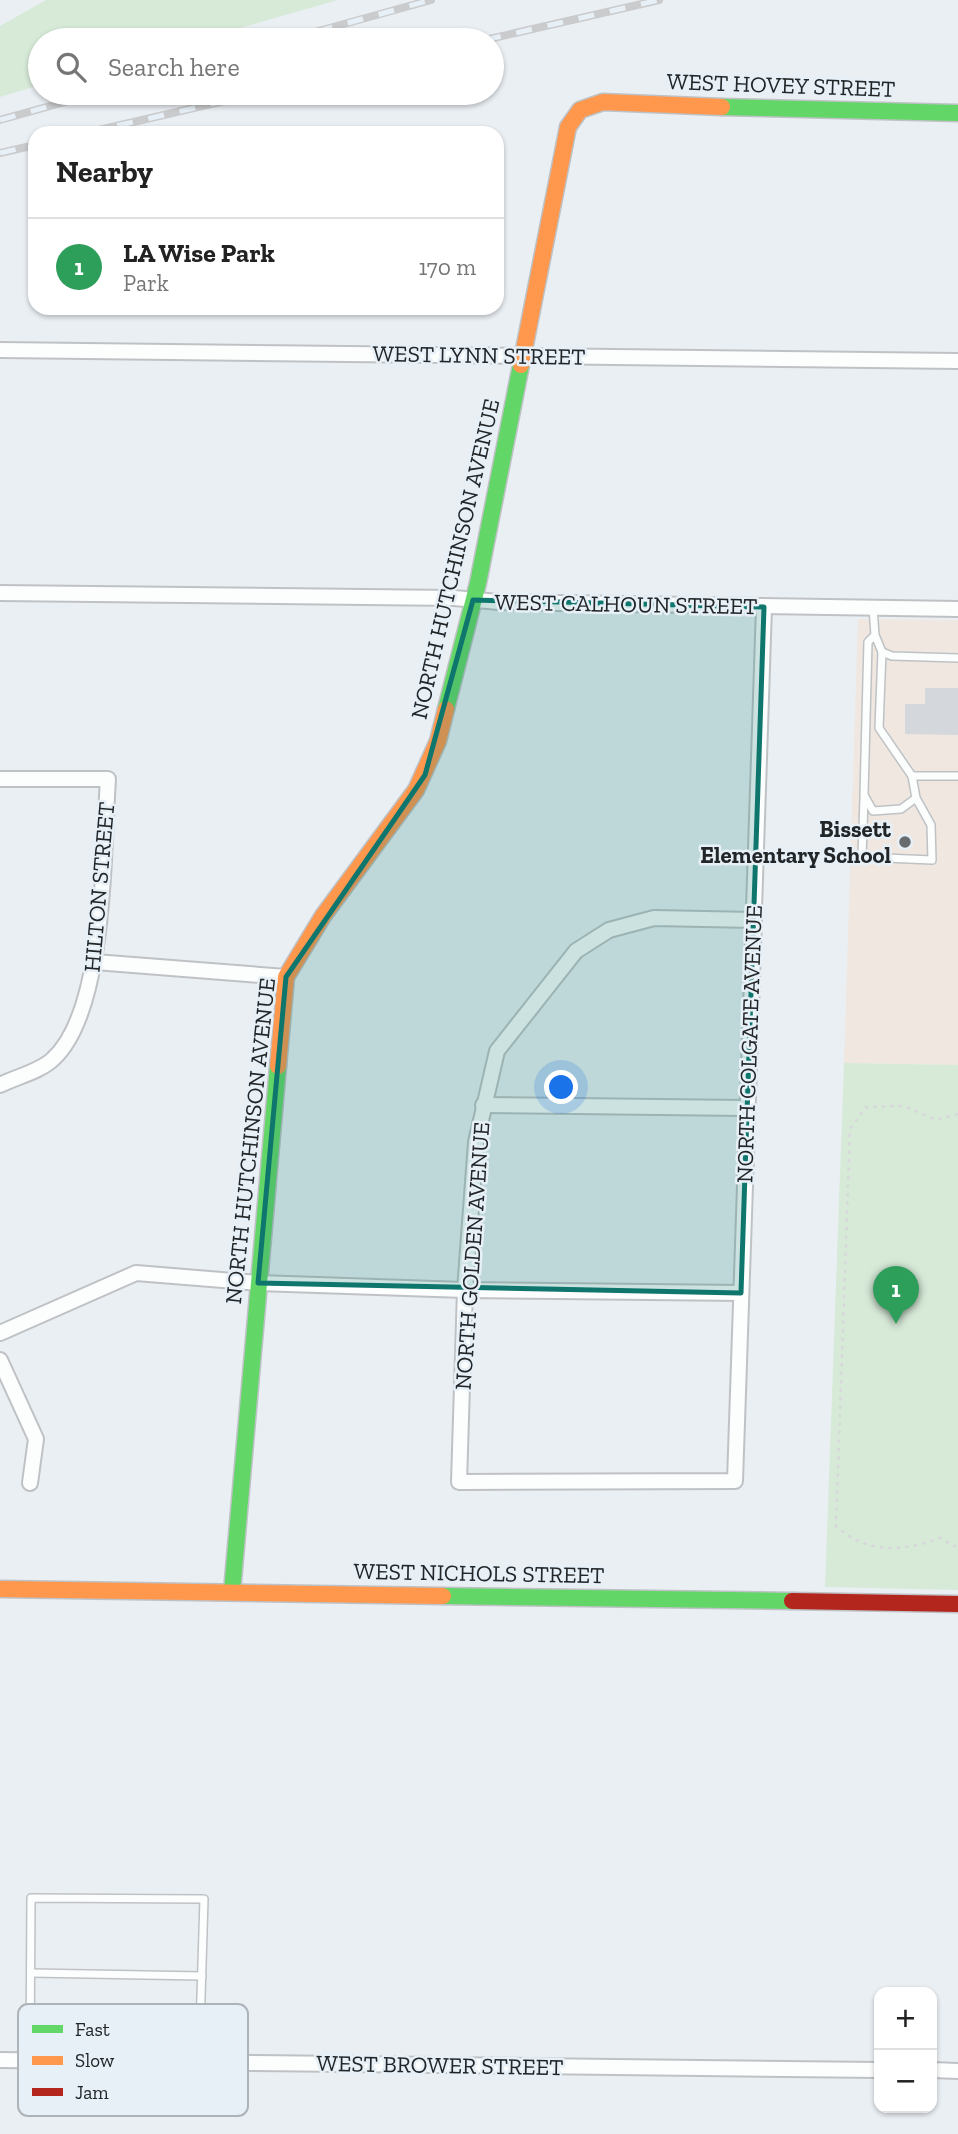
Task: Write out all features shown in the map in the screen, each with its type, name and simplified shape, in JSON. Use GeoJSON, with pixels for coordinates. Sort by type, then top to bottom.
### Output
{"type":"FeatureCollection","features":[{"type":"Feature","properties":{"kind":"street","name":"WEST HOVEY STREET"},"geometry":{"type":"LineString","coordinates":[[603,102],[825,111],[958,113]]}},
{"type":"Feature","properties":{"kind":"street","name":"NORTH HUTCHINSON AVENUE"},"geometry":{"type":"LineString","coordinates":[[232,1592],[286,977],[313,930],[407,804],[425,775],[438,741],[473,600],[566,134],[580,110],[603,102]]}},
{"type":"Feature","properties":{"kind":"street","name":"WEST LYNN STREET"},"geometry":{"type":"LineString","coordinates":[[0,350],[958,361]]}},
{"type":"Feature","properties":{"kind":"street","name":"WEST CALHOUN STREET"},"geometry":{"type":"LineString","coordinates":[[0,593],[958,609]]}},
{"type":"Feature","properties":{"kind":"street","name":"NORTH COLGATE AVENUE"},"geometry":{"type":"LineString","coordinates":[[735,1481],[764,607]]}},
{"type":"Feature","properties":{"kind":"street","name":"HILTON STREET"},"geometry":{"type":"LineString","coordinates":[[0,779],[108,779],[94,962],[89,992],[74,1034],[52,1061],[0,1085]]}},
{"type":"Feature","properties":{"kind":"street","name":"NORTH GOLDEN AVENUE"},"geometry":{"type":"LineString","coordinates":[[735,1481],[459,1482],[465,1290],[475,1142],[497,1051],[576,951],[609,930],[654,918],[754,920]]}},
{"type":"Feature","properties":{"kind":"street"},"geometry":{"type":"LineString","coordinates":[[94,962],[286,977]]}},
{"type":"Feature","properties":{"kind":"street"},"geometry":{"type":"LineString","coordinates":[[483,1105],[746,1108]]}},
{"type":"Feature","properties":{"kind":"street"},"geometry":{"type":"LineString","coordinates":[[0,1333],[136,1273],[258,1283],[465,1290],[741,1293]]}},
{"type":"Feature","properties":{"kind":"street"},"geometry":{"type":"LineString","coordinates":[[0,1360],[36,1439],[30,1483]]}},
{"type":"Feature","properties":{"kind":"street","name":"WEST NICHOLS STREET"},"geometry":{"type":"LineString","coordinates":[[0,1589],[958,1604]]}},
{"type":"Feature","properties":{"kind":"street","name":"WEST BROWER STREET"},"geometry":{"type":"LineString","coordinates":[[0,2060],[18,2060]]}},
{"type":"Feature","properties":{"kind":"street","name":"WEST BROWER STREET"},"geometry":{"type":"LineString","coordinates":[[248,2063],[874,2070]]}},
{"type":"Feature","properties":{"kind":"street"},"geometry":{"type":"LineString","coordinates":[[937,2070],[958,2071]]}},
{"type":"Feature","properties":{"kind":"lane"},"geometry":{"type":"LineString","coordinates":[[873,608],[875,635],[882,652],[879,727],[912,776],[916,798],[931,825],[932,860],[862,857],[868,642],[875,635]]}},
{"type":"Feature","properties":{"kind":"lane"},"geometry":{"type":"LineString","coordinates":[[882,652],[892,656],[958,658]]}},
{"type":"Feature","properties":{"kind":"lane"},"geometry":{"type":"LineString","coordinates":[[912,776],[958,776]]}},
{"type":"Feature","properties":{"kind":"lane"},"geometry":{"type":"LineString","coordinates":[[864,795],[873,811],[901,809],[916,798]]}},
{"type":"Feature","properties":{"kind":"lane"},"geometry":{"type":"LineString","coordinates":[[31,2004],[31,1898],[204,1899],[201,2004]]}},
{"type":"Feature","properties":{"kind":"lane"},"geometry":{"type":"LineString","coordinates":[[31,1973],[202,1976]]}},
{"type":"Feature","properties":{"kind":"path"},"geometry":{"type":"LineString","coordinates":[[958,1114],[936,1120],[904,1106],[866,1107],[850,1129],[836,1526],[849,1537],[886,1550],[906,1548],[940,1538],[958,1548]]}},
{"type":"Feature","properties":{"kind":"highlighted area"},"geometry":{"type":"Polygon","coordinates":[[[473,600],[764,607],[741,1293],[258,1283],[286,977],[425,775],[473,600]]]}},
{"type":"Feature","properties":{"kind":"shaded area","name":"Bissett Elementary School"},"geometry":{"type":"Polygon","coordinates":[[[858,619],[958,620],[958,1065],[844,1063],[858,619]]]}},
{"type":"Feature","properties":{"kind":"green space"},"geometry":{"type":"Polygon","coordinates":[[[46,0],[338,0],[240,28],[28,28],[28,89],[0,97],[0,26],[46,0]]]}},
{"type":"Feature","properties":{"kind":"green space"},"geometry":{"type":"Polygon","coordinates":[[[844,1063],[958,1065],[958,1590],[825,1587],[844,1063]]]}},
{"type":"Feature","properties":{"kind":"building"},"geometry":{"type":"Polygon","coordinates":[[[925,688],[958,688],[958,735],[905,734],[905,704],[925,704],[925,688]]]}},
{"type":"Feature","properties":{"kind":"railway"},"geometry":{"type":"LineString","coordinates":[[330,28],[431,0]]}},
{"type":"Feature","properties":{"kind":"railway"},"geometry":{"type":"LineString","coordinates":[[504,36],[659,0]]}},
{"type":"Feature","properties":{"kind":"railway"},"geometry":{"type":"LineString","coordinates":[[0,120],[54,105]]}},
{"type":"Feature","properties":{"kind":"railway"},"geometry":{"type":"LineString","coordinates":[[116,126],[207,105]]}},
{"type":"Feature","properties":{"kind":"railway"},"geometry":{"type":"LineString","coordinates":[[0,153],[28,147]]}},
{"type":"Feature","properties":{"kind":"traffic: fast"},"geometry":{"type":"LineString","coordinates":[[722,107],[958,113]]}},
{"type":"Feature","properties":{"kind":"traffic: fast"},"geometry":{"type":"LineString","coordinates":[[446,709],[478,583],[521,365]]}},
{"type":"Feature","properties":{"kind":"traffic: fast"},"geometry":{"type":"LineString","coordinates":[[232,1592],[278,1066]]}},
{"type":"Feature","properties":{"kind":"traffic: fast"},"geometry":{"type":"LineString","coordinates":[[443,1596],[792,1601]]}},
{"type":"Feature","properties":{"kind":"traffic: slow"},"geometry":{"type":"LineString","coordinates":[[521,365],[568,127],[580,110],[603,102],[722,107]]}},
{"type":"Feature","properties":{"kind":"traffic: slow"},"geometry":{"type":"LineString","coordinates":[[278,1066],[286,977],[323,916],[416,790],[438,741],[446,709]]}},
{"type":"Feature","properties":{"kind":"traffic: slow"},"geometry":{"type":"LineString","coordinates":[[0,1589],[443,1596]]}},
{"type":"Feature","properties":{"kind":"traffic: jam"},"geometry":{"type":"LineString","coordinates":[[792,1601],[958,1604]]}},
{"type":"Feature","properties":{"kind":"place","name":"Bissett Elementary School"},"geometry":{"type":"Point","coordinates":[905,842]}},
{"type":"Feature","properties":{"kind":"place","name":"LA Wise Park"},"geometry":{"type":"Point","coordinates":[896,1324]}}]}
